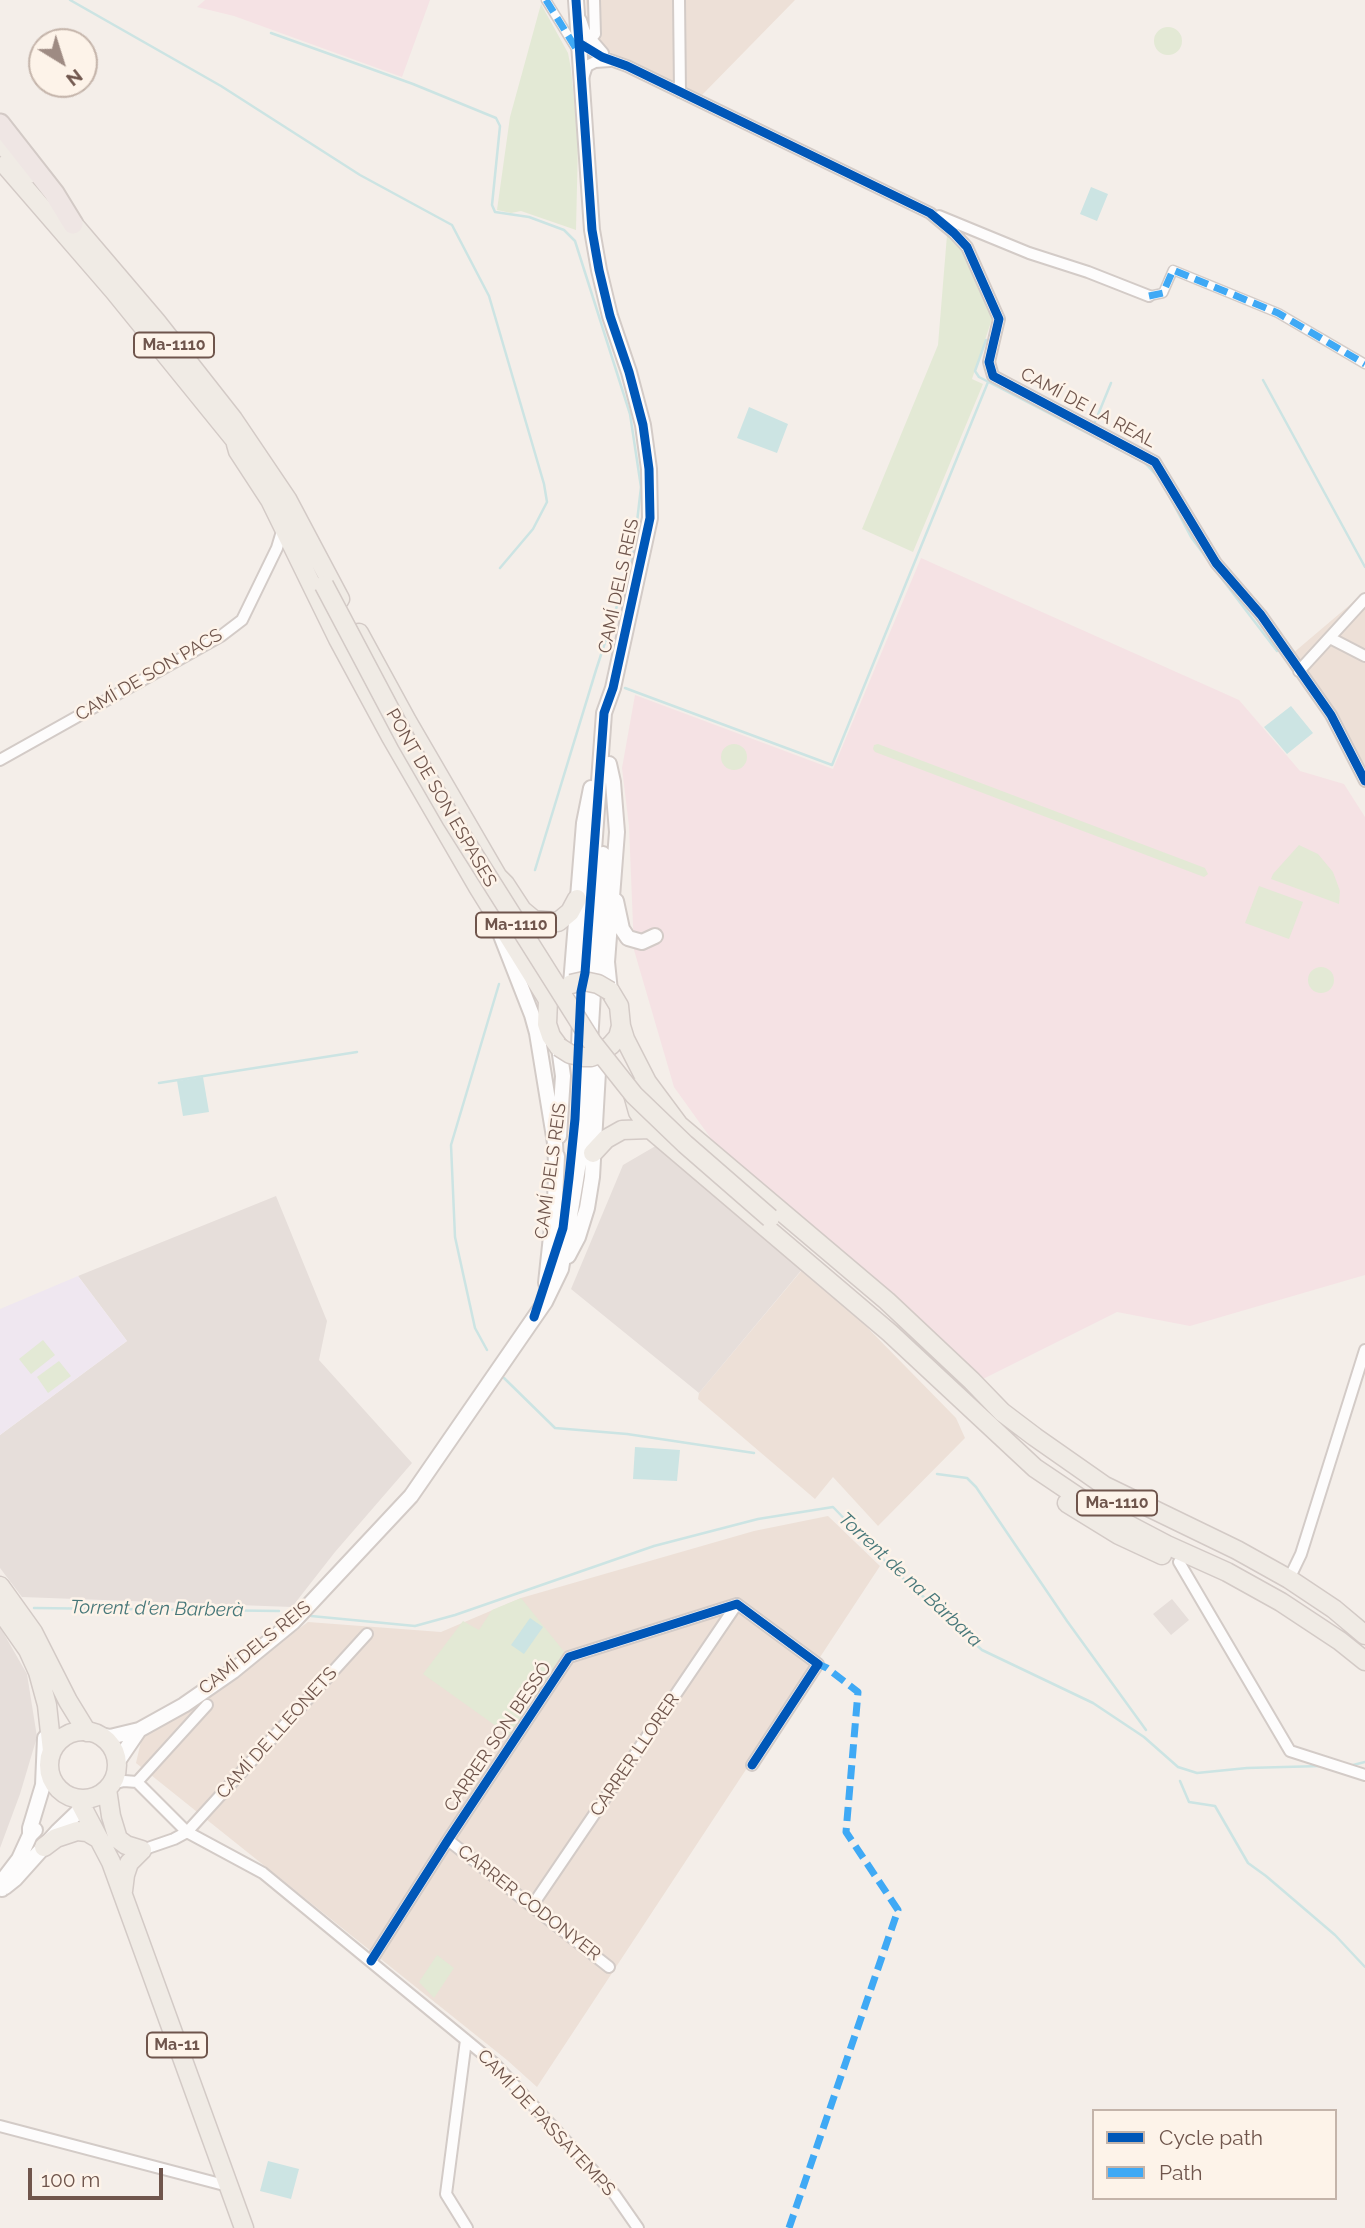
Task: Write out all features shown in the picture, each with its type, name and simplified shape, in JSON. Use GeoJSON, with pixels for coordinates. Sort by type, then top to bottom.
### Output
{"type":"FeatureCollection","features":[{"type":"Feature","properties":{"kind":"highway"},"geometry":{"type":"LineString","coordinates":[[0,124],[54,193],[73,224]]}},
{"type":"Feature","properties":{"kind":"main road","name":"Ma-1110"},"geometry":{"type":"LineString","coordinates":[[0,142],[156,321],[233,419],[287,499],[407,721],[496,875],[586,984],[620,1006],[621,1027],[625,1039],[647,1082],[679,1125],[890,1311],[894,1327],[912,1352],[1035,1468],[1087,1503],[1167,1545],[1227,1572],[1280,1602],[1340,1641],[1365,1661]]}},
{"type":"Feature","properties":{"kind":"main road","name":"Ma-1110"},"geometry":{"type":"LineString","coordinates":[[0,159],[114,291],[243,450],[324,585]]}},
{"type":"Feature","properties":{"kind":"main road","name":"Ma-1110"},"geometry":{"type":"LineString","coordinates":[[236,444],[238,452],[284,525],[338,639],[391,737],[548,1000],[547,1024],[559,1047]]}},
{"type":"Feature","properties":{"kind":"main road","name":"Ma-1110"},"geometry":{"type":"LineString","coordinates":[[271,475],[324,585]]}},
{"type":"Feature","properties":{"kind":"main road","name":"PONT DE SON ESPASES"},"geometry":{"type":"LineString","coordinates":[[324,585],[452,820],[592,1042],[634,1095],[685,1144],[857,1298],[894,1327]]}},
{"type":"Feature","properties":{"kind":"main road"},"geometry":{"type":"LineString","coordinates":[[496,875],[534,920],[558,922],[570,912],[577,899]]}},
{"type":"Feature","properties":{"kind":"main road"},"geometry":{"type":"LineString","coordinates":[[548,1007],[556,994],[586,984]]}},
{"type":"Feature","properties":{"kind":"main road"},"geometry":{"type":"LineString","coordinates":[[559,1047],[570,1054],[591,1057],[618,1037],[621,1027]]}},
{"type":"Feature","properties":{"kind":"main road","name":"Ma-1110"},"geometry":{"type":"LineString","coordinates":[[590,1056],[623,1068],[630,1082],[638,1112],[650,1129],[855,1305],[894,1327],[1013,1432],[1090,1489],[1280,1584],[1365,1644]]}},
{"type":"Feature","properties":{"kind":"main road"},"geometry":{"type":"LineString","coordinates":[[593,1153],[606,1139],[622,1130],[650,1129]]}},
{"type":"Feature","properties":{"kind":"main road"},"geometry":{"type":"LineString","coordinates":[[801,1230],[887,1301],[1002,1412],[1035,1437],[1105,1486],[1289,1578],[1365,1635]]}},
{"type":"Feature","properties":{"kind":"main road"},"geometry":{"type":"LineString","coordinates":[[855,1305],[922,1378],[1006,1456],[1059,1498],[1119,1535],[1202,1573],[1277,1613],[1365,1672]]}},
{"type":"Feature","properties":{"kind":"main road"},"geometry":{"type":"LineString","coordinates":[[0,1586],[33,1632],[68,1701],[92,1733]]}},
{"type":"Feature","properties":{"kind":"main road","name":"Ma-11"},"geometry":{"type":"LineString","coordinates":[[0,1610],[28,1650],[38,1672],[47,1705],[50,1773],[60,1790],[83,1802],[111,1862],[244,2228]]}},
{"type":"Feature","properties":{"kind":"main road"},"geometry":{"type":"LineString","coordinates":[[51,1757],[66,1736],[76,1732],[92,1733],[107,1741],[118,1762]]}},
{"type":"Feature","properties":{"kind":"main road","name":"Ma-11"},"geometry":{"type":"LineString","coordinates":[[111,1862],[105,1817],[108,1788],[118,1762]]}},
{"type":"Feature","properties":{"kind":"main road"},"geometry":{"type":"LineString","coordinates":[[83,1802],[108,1788],[111,1816],[118,1839],[126,1846],[142,1850]]}},
{"type":"Feature","properties":{"kind":"main road"},"geometry":{"type":"LineString","coordinates":[[37,1841],[77,1831],[87,1832],[100,1839]]}},
{"type":"Feature","properties":{"kind":"main road"},"geometry":{"type":"LineString","coordinates":[[123,1895],[129,1863],[142,1850]]}},
{"type":"Feature","properties":{"kind":"street","name":"CAMÍ DELS REIS"},"geometry":{"type":"LineString","coordinates":[[546,0],[584,46]]}},
{"type":"Feature","properties":{"kind":"street"},"geometry":{"type":"LineString","coordinates":[[584,46],[596,34],[594,0]]}},
{"type":"Feature","properties":{"kind":"street"},"geometry":{"type":"LineString","coordinates":[[679,0],[680,92]]}},
{"type":"Feature","properties":{"kind":"street","name":"CAMÍ DELS REIS"},"geometry":{"type":"LineString","coordinates":[[139,1730],[233,1671],[293,1622],[339,1575],[411,1496],[545,1302],[561,1269],[579,1162],[590,1056],[586,984],[604,760],[604,713],[613,688],[650,518],[649,469],[643,425],[599,270],[592,230],[582,83],[584,46],[577,4]]}},
{"type":"Feature","properties":{"kind":"street","name":"CAMÍ DE LA REAL"},"geometry":{"type":"LineString","coordinates":[[584,46],[930,213],[954,233],[967,247],[999,319],[989,362],[993,376],[1155,462],[1216,563],[1261,615],[1331,715],[1365,781]]}},
{"type":"Feature","properties":{"kind":"street"},"geometry":{"type":"LineString","coordinates":[[582,83],[587,66],[595,62],[613,61]]}},
{"type":"Feature","properties":{"kind":"street"},"geometry":{"type":"LineString","coordinates":[[930,213],[1029,253],[1150,296],[1163,293],[1173,270],[1278,313],[1365,364]]}},
{"type":"Feature","properties":{"kind":"street","name":"CAMÍ DE SON PACS"},"geometry":{"type":"LineString","coordinates":[[0,760],[220,636],[242,620],[277,548],[284,525]]}},
{"type":"Feature","properties":{"kind":"street"},"geometry":{"type":"LineString","coordinates":[[1298,671],[1365,599]]}},
{"type":"Feature","properties":{"kind":"street"},"geometry":{"type":"LineString","coordinates":[[1330,638],[1365,656]]}},
{"type":"Feature","properties":{"kind":"street"},"geometry":{"type":"LineString","coordinates":[[604,760],[613,782],[617,832],[607,962],[586,984],[577,899],[584,822],[595,768],[604,760]]}},
{"type":"Feature","properties":{"kind":"street"},"geometry":{"type":"LineString","coordinates":[[613,882],[622,929],[628,938],[642,942],[655,936]]}},
{"type":"Feature","properties":{"kind":"street"},"geometry":{"type":"LineString","coordinates":[[494,911],[537,1033],[556,1163]]}},
{"type":"Feature","properties":{"kind":"street"},"geometry":{"type":"LineString","coordinates":[[546,1283],[563,1076],[559,1047]]}},
{"type":"Feature","properties":{"kind":"street","name":"CAMÍ DELS REIS"},"geometry":{"type":"LineString","coordinates":[[534,1317],[563,1228],[575,1119],[590,1056]]}},
{"type":"Feature","properties":{"kind":"street"},"geometry":{"type":"LineString","coordinates":[[561,1269],[578,1237],[587,1208],[593,1153],[590,1056]]}},
{"type":"Feature","properties":{"kind":"street"},"geometry":{"type":"LineString","coordinates":[[1289,1578],[1301,1554],[1365,1350]]}},
{"type":"Feature","properties":{"kind":"street"},"geometry":{"type":"LineString","coordinates":[[1179,1562],[1290,1751],[1365,1775]]}},
{"type":"Feature","properties":{"kind":"street"},"geometry":{"type":"LineString","coordinates":[[737,1604],[818,1664],[752,1765]]}},
{"type":"Feature","properties":{"kind":"street","name":"CARRER SON BESSÓ"},"geometry":{"type":"LineString","coordinates":[[371,1961],[569,1657],[737,1604]]}},
{"type":"Feature","properties":{"kind":"street","name":"CARRER LLORER"},"geometry":{"type":"LineString","coordinates":[[532,1906],[737,1604]]}},
{"type":"Feature","properties":{"kind":"street"},"geometry":{"type":"LineString","coordinates":[[0,1621],[32,1675],[40,1706],[45,1743],[43,1785],[30,1828],[37,1841]]}},
{"type":"Feature","properties":{"kind":"street","name":"CAMÍ DE LLEONETS"},"geometry":{"type":"LineString","coordinates":[[187,1832],[368,1634]]}},
{"type":"Feature","properties":{"kind":"street"},"geometry":{"type":"LineString","coordinates":[[108,1788],[124,1781],[137,1782],[207,1705]]}},
{"type":"Feature","properties":{"kind":"street"},"geometry":{"type":"LineString","coordinates":[[92,1733],[110,1737],[139,1730]]}},
{"type":"Feature","properties":{"kind":"street"},"geometry":{"type":"LineString","coordinates":[[118,1762],[139,1730]]}},
{"type":"Feature","properties":{"kind":"street"},"geometry":{"type":"LineString","coordinates":[[37,1841],[35,1830],[46,1797],[51,1757]]}},
{"type":"Feature","properties":{"kind":"street","name":"CAMÍ DE PASSATEMPS"},"geometry":{"type":"LineString","coordinates":[[137,1782],[187,1832],[263,1873],[495,2064],[615,2195],[638,2228]]}},
{"type":"Feature","properties":{"kind":"street"},"geometry":{"type":"LineString","coordinates":[[1,1890],[15,1879],[37,1841],[83,1802]]}},
{"type":"Feature","properties":{"kind":"street"},"geometry":{"type":"LineString","coordinates":[[142,1850],[187,1832]]}},
{"type":"Feature","properties":{"kind":"street","name":"CARRER CODONYER"},"geometry":{"type":"LineString","coordinates":[[448,1840],[610,1967]]}},
{"type":"Feature","properties":{"kind":"street"},"geometry":{"type":"LineString","coordinates":[[466,2040],[446,2193],[467,2228]]}},
{"type":"Feature","properties":{"kind":"street"},"geometry":{"type":"LineString","coordinates":[[0,2126],[228,2186]]}},
{"type":"Feature","properties":{"kind":"shaded area"},"geometry":{"type":"Polygon","coordinates":[[[205,0],[430,0],[402,77],[234,16],[197,7],[205,0]]]}},
{"type":"Feature","properties":{"kind":"shaded area"},"geometry":{"type":"Polygon","coordinates":[[[586,0],[795,0],[702,95],[588,42],[586,0]]]}},
{"type":"Feature","properties":{"kind":"shaded area"},"geometry":{"type":"Polygon","coordinates":[[[921,558],[1239,700],[1300,771],[1344,784],[1365,817],[1365,1275],[1190,1326],[1117,1312],[983,1379],[712,1140],[674,1087],[634,950],[629,826],[622,768],[635,695],[833,769],[921,558]]]}},
{"type":"Feature","properties":{"kind":"shaded area"},"geometry":{"type":"Polygon","coordinates":[[[1365,592],[1365,773],[1292,654],[1365,592]]]}},
{"type":"Feature","properties":{"kind":"shaded area"},"geometry":{"type":"Polygon","coordinates":[[[659,1144],[804,1267],[699,1393],[571,1289],[623,1165],[659,1144]]]}},
{"type":"Feature","properties":{"kind":"shaded area"},"geometry":{"type":"Polygon","coordinates":[[[276,1196],[327,1321],[319,1360],[412,1463],[335,1552],[292,1607],[22,1597],[0,1568],[0,1435],[127,1341],[78,1276],[276,1196]]]}},
{"type":"Feature","properties":{"kind":"shaded area"},"geometry":{"type":"Polygon","coordinates":[[[802,1270],[859,1319],[956,1418],[965,1438],[878,1526],[833,1477],[815,1499],[698,1399],[699,1393],[802,1270]]]}},
{"type":"Feature","properties":{"kind":"shaded area"},"geometry":{"type":"Polygon","coordinates":[[[78,1276],[127,1341],[0,1435],[0,1309],[78,1276]]]}},
{"type":"Feature","properties":{"kind":"shaded area"},"geometry":{"type":"Polygon","coordinates":[[[828,1516],[880,1566],[537,2087],[507,2060],[136,1763],[142,1737],[201,1702],[308,1622],[441,1632],[521,1598],[754,1531],[828,1516]]]}},
{"type":"Feature","properties":{"kind":"shaded area"},"geometry":{"type":"Polygon","coordinates":[[[1172,1599],[1189,1620],[1171,1635],[1153,1614],[1172,1599]]]}},
{"type":"Feature","properties":{"kind":"shaded area"},"geometry":{"type":"Polygon","coordinates":[[[0,1627],[27,1674],[37,1737],[0,1848],[0,1627]]]}},
{"type":"Feature","properties":{"kind":"green space"},"geometry":{"type":"Polygon","coordinates":[[[541,4],[568,53],[571,69],[578,142],[576,230],[521,211],[511,213],[497,210],[510,117],[541,4]]]}},
{"type":"Feature","properties":{"kind":"green space"},"geometry":{"type":"Polygon","coordinates":[[[1168,27],[1178,31],[1182,41],[1178,51],[1168,55],[1158,51],[1154,41],[1158,31],[1168,27]]]}},
{"type":"Feature","properties":{"kind":"green space"},"geometry":{"type":"Polygon","coordinates":[[[947,235],[954,237],[964,247],[992,319],[972,379],[983,384],[913,552],[862,529],[938,345],[947,235]]]}},
{"type":"Feature","properties":{"kind":"green space"},"geometry":{"type":"Polygon","coordinates":[[[734,744],[743,748],[747,757],[743,766],[734,770],[725,766],[721,757],[725,748],[734,744]]]}},
{"type":"Feature","properties":{"kind":"green space"},"geometry":{"type":"Polygon","coordinates":[[[878,744],[1205,868],[1208,874],[1204,877],[875,752],[874,745],[878,744]]]}},
{"type":"Feature","properties":{"kind":"green space"},"geometry":{"type":"Polygon","coordinates":[[[1299,845],[1318,854],[1333,872],[1340,891],[1339,904],[1271,879],[1299,845]]]}},
{"type":"Feature","properties":{"kind":"green space"},"geometry":{"type":"Polygon","coordinates":[[[1259,886],[1303,902],[1289,939],[1245,923],[1259,886]]]}},
{"type":"Feature","properties":{"kind":"green space"},"geometry":{"type":"Polygon","coordinates":[[[1321,967],[1330,971],[1334,980],[1330,989],[1321,993],[1312,989],[1308,980],[1312,971],[1321,967]]]}},
{"type":"Feature","properties":{"kind":"green space"},"geometry":{"type":"Polygon","coordinates":[[[43,1340],[55,1355],[31,1374],[19,1359],[43,1340]]]}},
{"type":"Feature","properties":{"kind":"green space"},"geometry":{"type":"Polygon","coordinates":[[[59,1361],[71,1376],[48,1393],[37,1377],[59,1361]]]}},
{"type":"Feature","properties":{"kind":"green space"},"geometry":{"type":"Polygon","coordinates":[[[521,1598],[566,1654],[510,1736],[423,1674],[463,1621],[479,1630],[492,1610],[521,1598]]]}},
{"type":"Feature","properties":{"kind":"green space"},"geometry":{"type":"Polygon","coordinates":[[[437,1955],[454,1968],[434,1998],[419,1982],[437,1955]]]}},
{"type":"Feature","properties":{"kind":"water"},"geometry":{"type":"Polygon","coordinates":[[[1091,187],[1108,194],[1097,221],[1080,214],[1091,187]]]}},
{"type":"Feature","properties":{"kind":"water"},"geometry":{"type":"Polygon","coordinates":[[[749,407],[788,424],[777,453],[737,438],[749,407]]]}},
{"type":"Feature","properties":{"kind":"water"},"geometry":{"type":"Polygon","coordinates":[[[1291,706],[1313,733],[1287,754],[1264,727],[1291,706]]]}},
{"type":"Feature","properties":{"kind":"water"},"geometry":{"type":"Polygon","coordinates":[[[203,1077],[209,1112],[183,1116],[177,1081],[203,1077]]]}},
{"type":"Feature","properties":{"kind":"water"},"geometry":{"type":"Polygon","coordinates":[[[635,1447],[680,1450],[677,1481],[633,1479],[635,1447]]]}},
{"type":"Feature","properties":{"kind":"water"},"geometry":{"type":"Polygon","coordinates":[[[530,1618],[543,1627],[524,1654],[511,1645],[530,1618]]]}},
{"type":"Feature","properties":{"kind":"water"},"geometry":{"type":"Polygon","coordinates":[[[268,2161],[299,2169],[291,2199],[260,2191],[268,2161]]]}},
{"type":"Feature","properties":{"kind":"waterway"},"geometry":{"type":"LineString","coordinates":[[70,0],[221,86],[360,175],[452,225],[489,296],[547,502],[533,529],[500,568]]}},
{"type":"Feature","properties":{"kind":"waterway"},"geometry":{"type":"LineString","coordinates":[[271,33],[413,84],[496,118],[500,126],[492,205],[495,212],[529,217],[564,230],[575,241],[630,414],[641,487],[633,557],[535,870]]}},
{"type":"Feature","properties":{"kind":"waterway"},"geometry":{"type":"LineString","coordinates":[[986,340],[975,371],[979,377],[1145,463],[1157,476]]}},
{"type":"Feature","properties":{"kind":"waterway"},"geometry":{"type":"LineString","coordinates":[[1263,380],[1365,567]]}},
{"type":"Feature","properties":{"kind":"waterway"},"geometry":{"type":"LineString","coordinates":[[625,688],[832,765],[988,382]]}},
{"type":"Feature","properties":{"kind":"waterway"},"geometry":{"type":"LineString","coordinates":[[1095,422],[1111,383]]}},
{"type":"Feature","properties":{"kind":"waterway"},"geometry":{"type":"LineString","coordinates":[[1166,490],[1191,537],[1208,560]]}},
{"type":"Feature","properties":{"kind":"waterway"},"geometry":{"type":"LineString","coordinates":[[1216,571],[1277,651]]}},
{"type":"Feature","properties":{"kind":"waterway"},"geometry":{"type":"LineString","coordinates":[[487,1350],[475,1328],[455,1237],[451,1145],[499,984]]}},
{"type":"Feature","properties":{"kind":"waterway"},"geometry":{"type":"LineString","coordinates":[[159,1083],[357,1052]]}},
{"type":"Feature","properties":{"kind":"waterway"},"geometry":{"type":"LineString","coordinates":[[504,1378],[555,1428],[627,1434],[754,1453]]}},
{"type":"Feature","properties":{"kind":"waterway"},"geometry":{"type":"LineString","coordinates":[[937,1474],[967,1478],[976,1487],[1067,1621],[1146,1730]]}},
{"type":"Feature","properties":{"kind":"waterway","name":"Torrent de na Bàrbara"},"geometry":{"type":"LineString","coordinates":[[311,1616],[415,1626],[455,1615],[654,1546],[758,1519],[833,1507],[895,1571],[982,1650],[1093,1703],[1144,1737],[1178,1767],[1197,1773],[1247,1768],[1321,1766]]}},
{"type":"Feature","properties":{"kind":"waterway","name":"Torrent d'en Barberà"},"geometry":{"type":"LineString","coordinates":[[34,1608],[279,1611]]}},
{"type":"Feature","properties":{"kind":"waterway","name":"Torrent de na Bàrbara"},"geometry":{"type":"LineString","coordinates":[[1349,1766],[1365,1762]]}},
{"type":"Feature","properties":{"kind":"waterway"},"geometry":{"type":"LineString","coordinates":[[1180,1781],[1189,1802],[1215,1806],[1248,1863],[1335,1935],[1365,1967]]}},
{"type":"Feature","properties":{"kind":"marked path"},"geometry":{"type":"LineString","coordinates":[[546,0],[577,50]]}},
{"type":"Feature","properties":{"kind":"marked path"},"geometry":{"type":"LineString","coordinates":[[1149,296],[1163,293],[1173,270],[1278,313],[1365,364]]}},
{"type":"Feature","properties":{"kind":"marked path"},"geometry":{"type":"LineString","coordinates":[[789,2228],[898,1910],[846,1832],[858,1692],[818,1664]]}},
{"type":"Feature","properties":{"kind":"cycle path"},"geometry":{"type":"LineString","coordinates":[[534,1317],[563,1228],[569,1178],[604,713],[613,688],[650,518],[649,469],[643,425],[610,316],[592,230],[576,0]]}},
{"type":"Feature","properties":{"kind":"cycle path"},"geometry":{"type":"LineString","coordinates":[[579,43],[602,57],[627,66],[930,213],[954,233],[967,247],[999,319],[989,362],[993,376],[1155,462],[1216,563],[1261,615],[1331,715],[1365,781]]}},
{"type":"Feature","properties":{"kind":"cycle path"},"geometry":{"type":"LineString","coordinates":[[371,1961],[569,1657],[737,1604],[818,1664],[752,1765]]}}]}
